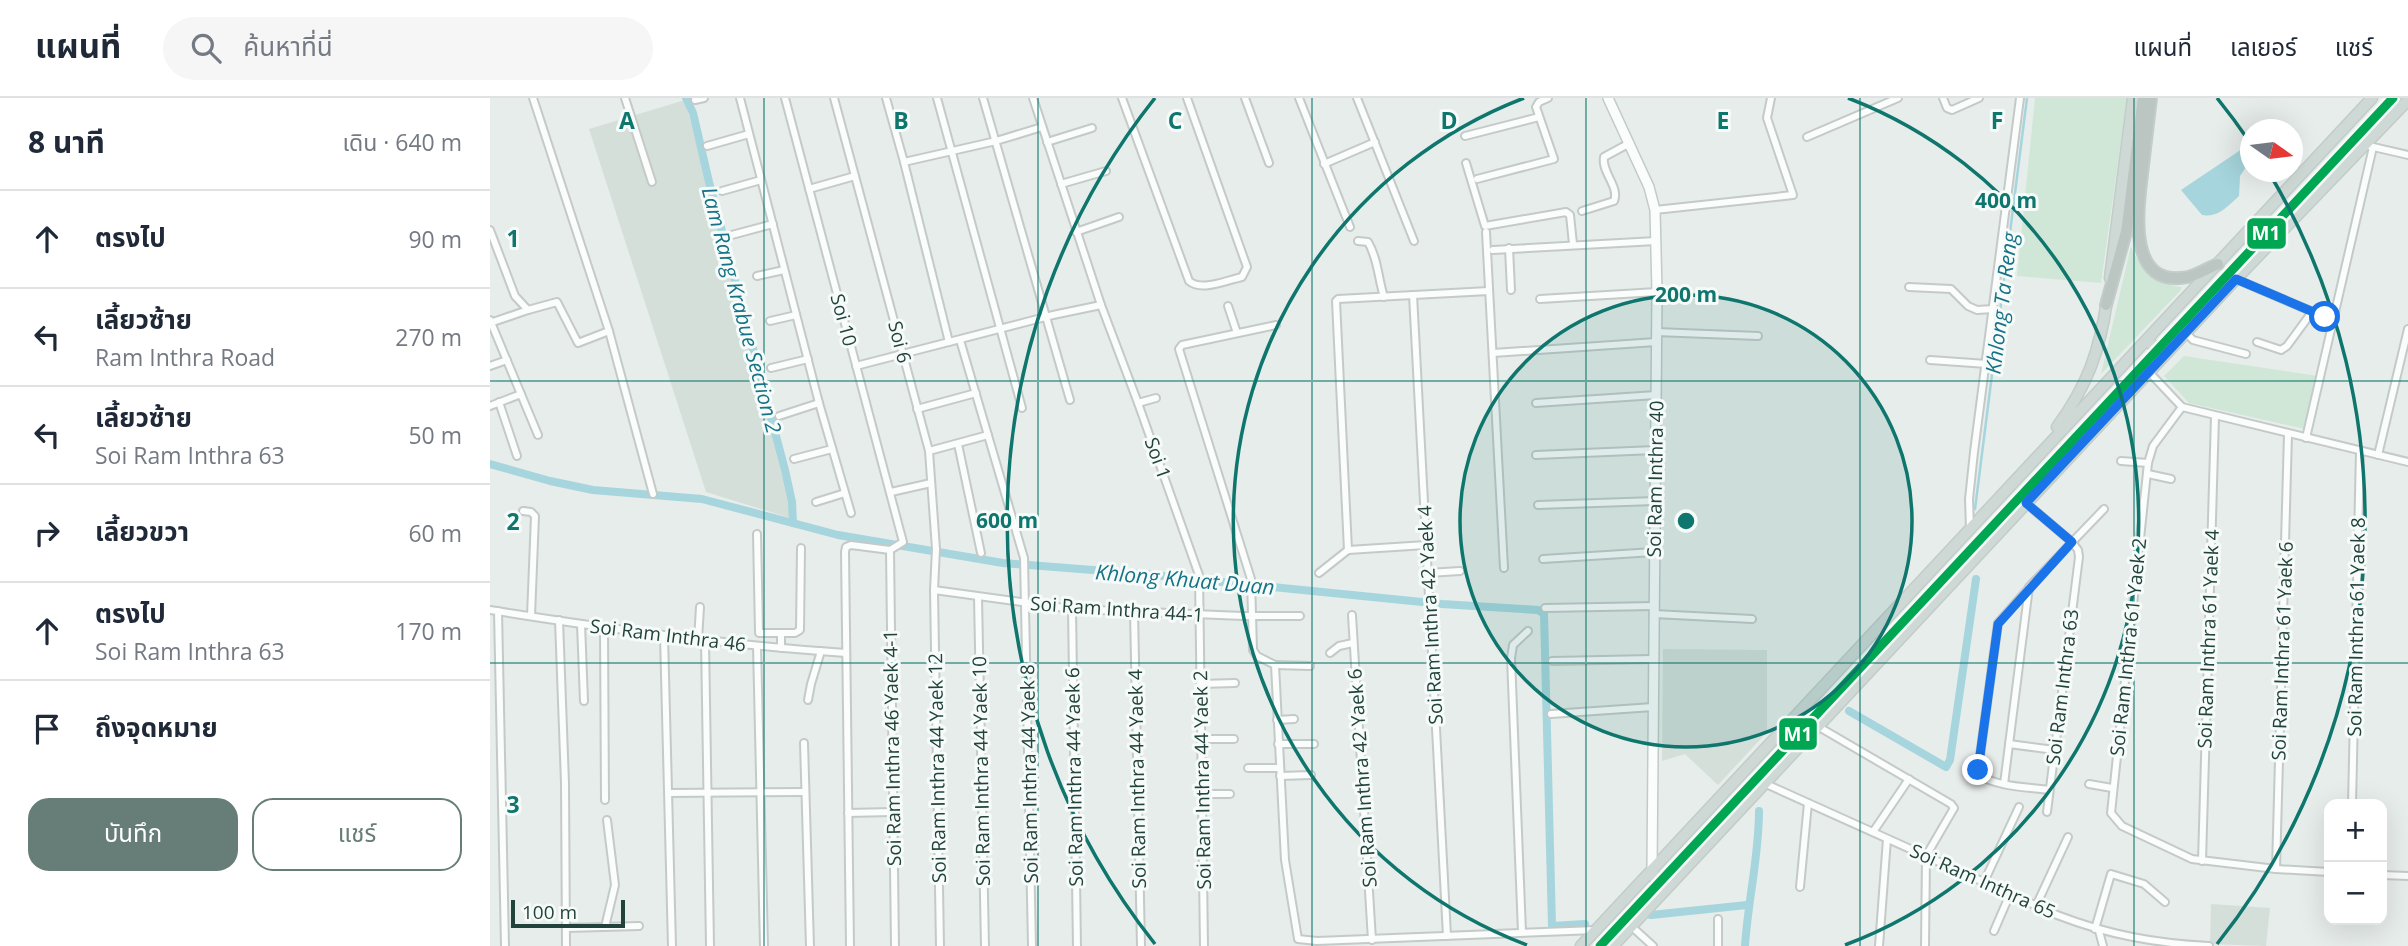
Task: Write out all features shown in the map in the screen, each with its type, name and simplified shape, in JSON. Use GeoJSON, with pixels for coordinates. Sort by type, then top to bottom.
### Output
{"type":"FeatureCollection","features":[{"type":"Feature","properties":{"kind":"highway"},"geometry":{"type":"LineString","coordinates":[[2106,305],[2127,228],[2143,98]]}},
{"type":"Feature","properties":{"kind":"highway"},"geometry":{"type":"LineString","coordinates":[[2151,98],[2137,219],[2144,256],[2158,272],[2176,278],[2194,275],[2218,264]]}},
{"type":"Feature","properties":{"kind":"main road"},"geometry":{"type":"LineString","coordinates":[[2038,455],[2076,400],[2092,369],[2106,305],[2133,98]]}},
{"type":"Feature","properties":{"kind":"main road"},"geometry":{"type":"LineString","coordinates":[[1581,946],[2372,98]]}},
{"type":"Feature","properties":{"kind":"main road"},"geometry":{"type":"LineString","coordinates":[[1613,946],[2236,279],[2368,146],[2407,101]]}},
{"type":"Feature","properties":{"kind":"main road"},"geometry":{"type":"LineString","coordinates":[[2147,340],[2164,356]]}},
{"type":"Feature","properties":{"kind":"main road"},"geometry":{"type":"LineString","coordinates":[[1652,870],[1661,894]]}},
{"type":"Feature","properties":{"kind":"street"},"geometry":{"type":"LineString","coordinates":[[533,98],[609,331],[653,494]]}},
{"type":"Feature","properties":{"kind":"street"},"geometry":{"type":"LineString","coordinates":[[625,98],[652,182]]}},
{"type":"Feature","properties":{"kind":"street"},"geometry":{"type":"LineString","coordinates":[[695,100],[704,98]]}},
{"type":"Feature","properties":{"kind":"street"},"geometry":{"type":"LineString","coordinates":[[740,98],[819,403],[851,513]]}},
{"type":"Feature","properties":{"kind":"street","name":"Soi 10"},"geometry":{"type":"LineString","coordinates":[[785,98],[903,542],[890,550]]}},
{"type":"Feature","properties":{"kind":"street","name":"Soi 6"},"geometry":{"type":"LineString","coordinates":[[834,98],[929,451],[935,553],[934,590]]}},
{"type":"Feature","properties":{"kind":"street"},"geometry":{"type":"LineString","coordinates":[[886,98],[949,342]]}},
{"type":"Feature","properties":{"kind":"street"},"geometry":{"type":"LineString","coordinates":[[937,98],[1021,408]]}},
{"type":"Feature","properties":{"kind":"street"},"geometry":{"type":"LineString","coordinates":[[983,98],[1070,400]]}},
{"type":"Feature","properties":{"kind":"street","name":"Soi 1"},"geometry":{"type":"LineString","coordinates":[[1033,98],[1101,305],[1139,403],[1199,575],[1199,615]]}},
{"type":"Feature","properties":{"kind":"street"},"geometry":{"type":"LineString","coordinates":[[1122,98],[1189,281],[1201,286],[1242,277],[1247,267],[1186,98]]}},
{"type":"Feature","properties":{"kind":"street"},"geometry":{"type":"LineString","coordinates":[[1245,98],[1269,163]]}},
{"type":"Feature","properties":{"kind":"street"},"geometry":{"type":"LineString","coordinates":[[1299,98],[1350,227]]}},
{"type":"Feature","properties":{"kind":"street"},"geometry":{"type":"LineString","coordinates":[[1357,98],[1414,241]]}},
{"type":"Feature","properties":{"kind":"street"},"geometry":{"type":"LineString","coordinates":[[1477,179],[1554,159],[1536,104],[1548,98]]}},
{"type":"Feature","properties":{"kind":"street","name":"Soi Ram Inthra 40"},"geometry":{"type":"LineString","coordinates":[[1608,98],[1648,187],[1655,210],[1657,292],[1652,870]]}},
{"type":"Feature","properties":{"kind":"street"},"geometry":{"type":"LineString","coordinates":[[1655,210],[1793,195],[1767,117],[1771,98]]}},
{"type":"Feature","properties":{"kind":"street"},"geometry":{"type":"LineString","coordinates":[[1807,137],[1898,98]]}},
{"type":"Feature","properties":{"kind":"street"},"geometry":{"type":"LineString","coordinates":[[1943,98],[1947,108],[1952,110],[1979,98]]}},
{"type":"Feature","properties":{"kind":"street"},"geometry":{"type":"LineString","coordinates":[[1970,528],[1969,499],[2020,98]]}},
{"type":"Feature","properties":{"kind":"street"},"geometry":{"type":"LineString","coordinates":[[1465,135],[1539,117]]}},
{"type":"Feature","properties":{"kind":"street"},"geometry":{"type":"LineString","coordinates":[[904,162],[996,141],[1042,127]]}},
{"type":"Feature","properties":{"kind":"street"},"geometry":{"type":"LineString","coordinates":[[1047,142],[1092,128]]}},
{"type":"Feature","properties":{"kind":"street"},"geometry":{"type":"LineString","coordinates":[[707,146],[749,134]]}},
{"type":"Feature","properties":{"kind":"street"},"geometry":{"type":"LineString","coordinates":[[1324,163],[1375,142]]}},
{"type":"Feature","properties":{"kind":"street"},"geometry":{"type":"LineString","coordinates":[[1582,211],[1614,201],[1616,194],[1603,163],[1604,156],[1628,144]]}},
{"type":"Feature","properties":{"kind":"street"},"geometry":{"type":"LineString","coordinates":[[2306,438],[2334,321],[2368,146],[2408,155]]}},
{"type":"Feature","properties":{"kind":"street"},"geometry":{"type":"LineString","coordinates":[[1466,163],[1485,226],[1566,212],[1570,215],[1573,244]]}},
{"type":"Feature","properties":{"kind":"street"},"geometry":{"type":"LineString","coordinates":[[1061,184],[1106,171]]}},
{"type":"Feature","properties":{"kind":"street"},"geometry":{"type":"LineString","coordinates":[[809,189],[855,176]]}},
{"type":"Feature","properties":{"kind":"street"},"geometry":{"type":"LineString","coordinates":[[722,191],[761,180]]}},
{"type":"Feature","properties":{"kind":"street"},"geometry":{"type":"LineString","coordinates":[[1076,232],[1119,217]]}},
{"type":"Feature","properties":{"kind":"street"},"geometry":{"type":"LineString","coordinates":[[728,236],[773,224]]}},
{"type":"Feature","properties":{"kind":"street"},"geometry":{"type":"LineString","coordinates":[[490,230],[515,296],[528,310]]}},
{"type":"Feature","properties":{"kind":"street"},"geometry":{"type":"LineString","coordinates":[[1486,232],[1504,568]]}},
{"type":"Feature","properties":{"kind":"street"},"geometry":{"type":"LineString","coordinates":[[1358,241],[1368,242],[1370,245],[1384,297]]}},
{"type":"Feature","properties":{"kind":"street"},"geometry":{"type":"LineString","coordinates":[[1493,250],[1656,241]]}},
{"type":"Feature","properties":{"kind":"street"},"geometry":{"type":"LineString","coordinates":[[1509,248],[1511,290]]}},
{"type":"Feature","properties":{"kind":"street"},"geometry":{"type":"LineString","coordinates":[[757,276],[784,270]]}},
{"type":"Feature","properties":{"kind":"street"},"geometry":{"type":"LineString","coordinates":[[2236,279],[2334,321]]}},
{"type":"Feature","properties":{"kind":"street"},"geometry":{"type":"LineString","coordinates":[[1909,287],[1951,289],[1968,306],[1977,310],[1993,309]]}},
{"type":"Feature","properties":{"kind":"street"},"geometry":{"type":"LineString","coordinates":[[1348,550],[1335,304],[1338,299],[1489,291]]}},
{"type":"Feature","properties":{"kind":"street"},"geometry":{"type":"LineString","coordinates":[[1540,299],[1657,292]]}},
{"type":"Feature","properties":{"kind":"street","name":"Soi Ram Inthra 42 Yaek 4"},"geometry":{"type":"LineString","coordinates":[[1413,295],[1447,936]]}},
{"type":"Feature","properties":{"kind":"street"},"geometry":{"type":"LineString","coordinates":[[538,435],[490,322],[557,302],[578,343],[609,331]]}},
{"type":"Feature","properties":{"kind":"street"},"geometry":{"type":"LineString","coordinates":[[856,366],[1101,305]]}},
{"type":"Feature","properties":{"kind":"street"},"geometry":{"type":"LineString","coordinates":[[1228,306],[1237,333]]}},
{"type":"Feature","properties":{"kind":"street"},"geometry":{"type":"LineString","coordinates":[[2257,342],[2281,350],[2287,346],[2312,312]]}},
{"type":"Feature","properties":{"kind":"street"},"geometry":{"type":"LineString","coordinates":[[770,321],[796,315]]}},
{"type":"Feature","properties":{"kind":"street"},"geometry":{"type":"LineString","coordinates":[[1276,325],[1182,345],[1179,348],[1251,579],[1254,653],[1275,665],[1310,666]]}},
{"type":"Feature","properties":{"kind":"street"},"geometry":{"type":"LineString","coordinates":[[2378,455],[2408,329]]}},
{"type":"Feature","properties":{"kind":"street"},"geometry":{"type":"LineString","coordinates":[[2186,333],[2193,340],[2246,354]]}},
{"type":"Feature","properties":{"kind":"street"},"geometry":{"type":"LineString","coordinates":[[1493,353],[1656,337],[1758,336]]}},
{"type":"Feature","properties":{"kind":"street","name":"Soi Ram Inthra 44 Yaek 8"},"geometry":{"type":"LineString","coordinates":[[960,340],[1024,558],[1032,946]]}},
{"type":"Feature","properties":{"kind":"street"},"geometry":{"type":"LineString","coordinates":[[771,368],[808,359]]}},
{"type":"Feature","properties":{"kind":"street"},"geometry":{"type":"LineString","coordinates":[[490,366],[507,360]]}},
{"type":"Feature","properties":{"kind":"street"},"geometry":{"type":"LineString","coordinates":[[1930,360],[1987,364]]}},
{"type":"Feature","properties":{"kind":"street"},"geometry":{"type":"LineString","coordinates":[[2149,372],[2182,407],[2408,462]]}},
{"type":"Feature","properties":{"kind":"street"},"geometry":{"type":"LineString","coordinates":[[917,409],[976,393]]}},
{"type":"Feature","properties":{"kind":"street"},"geometry":{"type":"LineString","coordinates":[[490,406],[521,394]]}},
{"type":"Feature","properties":{"kind":"street"},"geometry":{"type":"LineString","coordinates":[[1536,403],[1656,395]]}},
{"type":"Feature","properties":{"kind":"street"},"geometry":{"type":"LineString","coordinates":[[1139,403],[1156,398]]}},
{"type":"Feature","properties":{"kind":"street"},"geometry":{"type":"LineString","coordinates":[[499,402],[517,456]]}},
{"type":"Feature","properties":{"kind":"street"},"geometry":{"type":"LineString","coordinates":[[779,416],[819,403]]}},
{"type":"Feature","properties":{"kind":"street","name":"Soi Ram Inthra 61 Yaek 2"},"geometry":{"type":"LineString","coordinates":[[2182,407],[2153,446],[2148,463],[2111,813],[2122,826],[2181,855],[2202,861]]}},
{"type":"Feature","properties":{"kind":"street","name":"Soi Ram Inthra 61 Yaek 4"},"geometry":{"type":"LineString","coordinates":[[2202,861],[2215,416]]}},
{"type":"Feature","properties":{"kind":"street","name":"Soi Ram Inthra 61 Yaek 6"},"geometry":{"type":"LineString","coordinates":[[2276,869],[2288,433]]}},
{"type":"Feature","properties":{"kind":"street"},"geometry":{"type":"LineString","coordinates":[[929,451],[988,435]]}},
{"type":"Feature","properties":{"kind":"street"},"geometry":{"type":"LineString","coordinates":[[958,444],[981,553]]}},
{"type":"Feature","properties":{"kind":"street"},"geometry":{"type":"LineString","coordinates":[[794,459],[832,449]]}},
{"type":"Feature","properties":{"kind":"street"},"geometry":{"type":"LineString","coordinates":[[1536,455],[1655,450]]}},
{"type":"Feature","properties":{"kind":"street","name":"Soi Ram Inthra 61 Yaek 8"},"geometry":{"type":"LineString","coordinates":[[2352,799],[2360,451]]}},
{"type":"Feature","properties":{"kind":"street"},"geometry":{"type":"LineString","coordinates":[[2122,461],[2148,463]]}},
{"type":"Feature","properties":{"kind":"street"},"geometry":{"type":"LineString","coordinates":[[2148,474],[2171,479]]}},
{"type":"Feature","properties":{"kind":"street"},"geometry":{"type":"LineString","coordinates":[[891,492],[931,483]]}},
{"type":"Feature","properties":{"kind":"street"},"geometry":{"type":"LineString","coordinates":[[816,502],[845,493]]}},
{"type":"Feature","properties":{"kind":"street"},"geometry":{"type":"LineString","coordinates":[[1538,505],[1655,501]]}},
{"type":"Feature","properties":{"kind":"street"},"geometry":{"type":"LineString","coordinates":[[2026,503],[2072,542]]}},
{"type":"Feature","properties":{"kind":"street"},"geometry":{"type":"LineString","coordinates":[[2004,784],[2029,587],[2104,509]]}},
{"type":"Feature","properties":{"kind":"street"},"geometry":{"type":"LineString","coordinates":[[523,511],[531,512],[535,516],[531,616]]}},
{"type":"Feature","properties":{"kind":"street"},"geometry":{"type":"LineString","coordinates":[[757,534],[759,633],[795,633],[800,630],[801,548]]}},
{"type":"Feature","properties":{"kind":"street","name":"Soi Ram Inthra 63"},"geometry":{"type":"LineString","coordinates":[[2029,587],[1998,624],[1978,770],[1983,778],[2004,784],[2049,789],[2079,557],[2072,542]]}},
{"type":"Feature","properties":{"kind":"street"},"geometry":{"type":"LineString","coordinates":[[850,946],[845,552],[846,547],[852,545],[890,550]]}},
{"type":"Feature","properties":{"kind":"street"},"geometry":{"type":"LineString","coordinates":[[1319,573],[1348,550],[1426,545]]}},
{"type":"Feature","properties":{"kind":"street","name":"Soi Ram Inthra 46 Yaek 4-1"},"geometry":{"type":"LineString","coordinates":[[890,550],[895,946]]}},
{"type":"Feature","properties":{"kind":"street"},"geometry":{"type":"LineString","coordinates":[[1543,559],[1654,552]]}},
{"type":"Feature","properties":{"kind":"street"},"geometry":{"type":"LineString","coordinates":[[1428,573],[1460,571]]}},
{"type":"Feature","properties":{"kind":"street","name":"Soi Ram Inthra 44-1"},"geometry":{"type":"LineString","coordinates":[[934,590],[1072,609],[1199,615],[1300,615]]}},
{"type":"Feature","properties":{"kind":"street","name":"Soi Ram Inthra 44 Yaek 12"},"geometry":{"type":"LineString","coordinates":[[934,590],[940,946]]}},
{"type":"Feature","properties":{"kind":"street","name":"Soi Ram Inthra 44 Yaek 10"},"geometry":{"type":"LineString","coordinates":[[978,597],[985,946]]}},
{"type":"Feature","properties":{"kind":"street"},"geometry":{"type":"LineString","coordinates":[[700,607],[710,946]]}},
{"type":"Feature","properties":{"kind":"street"},"geometry":{"type":"LineString","coordinates":[[1545,608],[1654,610],[1752,619]]}},
{"type":"Feature","properties":{"kind":"street","name":"Soi Ram Inthra 44 Yaek 6"},"geometry":{"type":"LineString","coordinates":[[1072,609],[1077,946]]}},
{"type":"Feature","properties":{"kind":"street","name":"Soi Ram Inthra 46"},"geometry":{"type":"LineString","coordinates":[[490,610],[701,641],[846,653]]}},
{"type":"Feature","properties":{"kind":"street"},"geometry":{"type":"LineString","coordinates":[[498,611],[505,946]]}},
{"type":"Feature","properties":{"kind":"street","name":"Soi Ram Inthra 44 Yaek 4"},"geometry":{"type":"LineString","coordinates":[[1134,612],[1141,946]]}},
{"type":"Feature","properties":{"kind":"street","name":"Soi Ram Inthra 44 Yaek 2"},"geometry":{"type":"LineString","coordinates":[[1199,615],[1204,946]]}},
{"type":"Feature","properties":{"kind":"street","name":"Soi Ram Inthra 42 Yaek 6"},"geometry":{"type":"LineString","coordinates":[[1352,615],[1372,940]]}},
{"type":"Feature","properties":{"kind":"street"},"geometry":{"type":"LineString","coordinates":[[559,620],[565,783],[566,946]]}},
{"type":"Feature","properties":{"kind":"street"},"geometry":{"type":"LineString","coordinates":[[581,624],[584,701]]}},
{"type":"Feature","properties":{"kind":"street"},"geometry":{"type":"LineString","coordinates":[[604,628],[605,800]]}},
{"type":"Feature","properties":{"kind":"street"},"geometry":{"type":"LineString","coordinates":[[1522,932],[1511,658],[1513,645],[1528,631]]}},
{"type":"Feature","properties":{"kind":"street"},"geometry":{"type":"LineString","coordinates":[[781,633],[781,648]]}},
{"type":"Feature","properties":{"kind":"street"},"geometry":{"type":"LineString","coordinates":[[664,636],[672,946]]}},
{"type":"Feature","properties":{"kind":"street"},"geometry":{"type":"LineString","coordinates":[[1330,653],[1339,646],[1353,643]]}},
{"type":"Feature","properties":{"kind":"street"},"geometry":{"type":"LineString","coordinates":[[757,646],[764,946]]}},
{"type":"Feature","properties":{"kind":"street"},"geometry":{"type":"LineString","coordinates":[[808,700],[821,651]]}},
{"type":"Feature","properties":{"kind":"street"},"geometry":{"type":"LineString","coordinates":[[1552,661],[1653,659]]}},
{"type":"Feature","properties":{"kind":"street"},"geometry":{"type":"LineString","coordinates":[[1275,665],[1286,877],[1298,939],[1372,940],[1596,930]]}},
{"type":"Feature","properties":{"kind":"street"},"geometry":{"type":"LineString","coordinates":[[1200,684],[1235,683]]}},
{"type":"Feature","properties":{"kind":"street"},"geometry":{"type":"LineString","coordinates":[[1551,714],[1653,707]]}},
{"type":"Feature","properties":{"kind":"street"},"geometry":{"type":"LineString","coordinates":[[1277,720],[1294,719]]}},
{"type":"Feature","properties":{"kind":"street"},"geometry":{"type":"LineString","coordinates":[[1819,727],[1954,808],[1926,856],[1925,946]]}},
{"type":"Feature","properties":{"kind":"street"},"geometry":{"type":"LineString","coordinates":[[1201,739],[1234,739]]}},
{"type":"Feature","properties":{"kind":"street"},"geometry":{"type":"LineString","coordinates":[[804,743],[810,946]]}},
{"type":"Feature","properties":{"kind":"street"},"geometry":{"type":"LineString","coordinates":[[1278,744],[1314,744]]}},
{"type":"Feature","properties":{"kind":"street"},"geometry":{"type":"LineString","coordinates":[[2009,744],[2054,750]]}},
{"type":"Feature","properties":{"kind":"street"},"geometry":{"type":"LineString","coordinates":[[1248,768],[1280,768]]}},
{"type":"Feature","properties":{"kind":"street"},"geometry":{"type":"LineString","coordinates":[[1280,776],[1311,775]]}},
{"type":"Feature","properties":{"kind":"street"},"geometry":{"type":"LineString","coordinates":[[1873,832],[1909,779]]}},
{"type":"Feature","properties":{"kind":"street"},"geometry":{"type":"LineString","coordinates":[[2089,783],[2112,788]]}},
{"type":"Feature","properties":{"kind":"street","name":"Soi Ram Inthra 65"},"geometry":{"type":"LineString","coordinates":[[1766,784],[2036,906],[2097,930],[2143,943],[2209,946]]}},
{"type":"Feature","properties":{"kind":"street"},"geometry":{"type":"LineString","coordinates":[[2047,812],[2049,789]]}},
{"type":"Feature","properties":{"kind":"street"},"geometry":{"type":"LineString","coordinates":[[669,793],[805,792]]}},
{"type":"Feature","properties":{"kind":"street"},"geometry":{"type":"LineString","coordinates":[[1202,794],[1230,794]]}},
{"type":"Feature","properties":{"kind":"street"},"geometry":{"type":"LineString","coordinates":[[1800,887],[1808,803]]}},
{"type":"Feature","properties":{"kind":"street"},"geometry":{"type":"LineString","coordinates":[[1984,882],[2019,807]]}},
{"type":"Feature","properties":{"kind":"street"},"geometry":{"type":"LineString","coordinates":[[848,813],[892,812]]}},
{"type":"Feature","properties":{"kind":"street"},"geometry":{"type":"LineString","coordinates":[[606,927],[615,886],[607,820]]}},
{"type":"Feature","properties":{"kind":"street"},"geometry":{"type":"LineString","coordinates":[[2036,906],[2068,837]]}},
{"type":"Feature","properties":{"kind":"street"},"geometry":{"type":"LineString","coordinates":[[1879,946],[1887,839]]}},
{"type":"Feature","properties":{"kind":"street"},"geometry":{"type":"LineString","coordinates":[[2202,861],[2324,872]]}},
{"type":"Feature","properties":{"kind":"street"},"geometry":{"type":"LineString","coordinates":[[2103,946],[2097,930],[2111,874],[2144,884],[2165,902]]}},
{"type":"Feature","properties":{"kind":"street"},"geometry":{"type":"LineString","coordinates":[[2387,875],[2408,876]]}},
{"type":"Feature","properties":{"kind":"street"},"geometry":{"type":"LineString","coordinates":[[1994,931],[2010,894]]}},
{"type":"Feature","properties":{"kind":"street"},"geometry":{"type":"LineString","coordinates":[[1718,919],[1718,946]]}},
{"type":"Feature","properties":{"kind":"street"},"geometry":{"type":"LineString","coordinates":[[566,928],[639,926]]}},
{"type":"Feature","properties":{"kind":"street"},"geometry":{"type":"LineString","coordinates":[[1631,926],[1653,946]]}},
{"type":"Feature","properties":{"kind":"shaded area"},"geometry":{"type":"Polygon","coordinates":[[[685,100],[760,382],[789,498],[790,518],[706,492],[589,129],[685,100]]]}},
{"type":"Feature","properties":{"kind":"shaded area"},"geometry":{"type":"Polygon","coordinates":[[[1663,649],[1767,650],[1767,732],[1718,785],[1685,754],[1662,761],[1663,649]]]}},
{"type":"Feature","properties":{"kind":"shaded area"},"geometry":{"type":"Polygon","coordinates":[[[2211,904],[2270,908],[2266,946],[2210,944],[2211,904]]]}},
{"type":"Feature","properties":{"kind":"green space"},"geometry":{"type":"Polygon","coordinates":[[[2035,98],[2127,98],[2101,283],[2017,276],[2035,98]]]}},
{"type":"Feature","properties":{"kind":"green space"},"geometry":{"type":"Polygon","coordinates":[[[2131,246],[2139,263],[2150,275],[2164,283],[2182,287],[2101,374],[2131,246]]]}},
{"type":"Feature","properties":{"kind":"green space"},"geometry":{"type":"Polygon","coordinates":[[[2184,356],[2318,376],[2305,429],[2189,403],[2164,376],[2184,356]]]}},
{"type":"Feature","properties":{"kind":"water"},"geometry":{"type":"Polygon","coordinates":[[[2240,150],[2239,196],[2227,207],[2213,215],[2202,215],[2181,190],[2240,150]]]}},
{"type":"Feature","properties":{"kind":"waterway","name":"Lam Rang Krabue Section 2"},"geometry":{"type":"LineString","coordinates":[[686,98],[693,113],[785,470],[792,502],[793,523]]}},
{"type":"Feature","properties":{"kind":"waterway","name":"Khlong Ta Reng"},"geometry":{"type":"LineString","coordinates":[[1975,509],[2027,98]]}},
{"type":"Feature","properties":{"kind":"waterway","name":"Khlong Khuat Duan"},"geometry":{"type":"LineString","coordinates":[[490,464],[593,490],[702,499],[838,535],[1003,563],[1144,574],[1442,604],[1538,610],[1544,614],[1552,926],[1585,924]]}},
{"type":"Feature","properties":{"kind":"waterway","name":"Khlong Ta Reng"},"geometry":{"type":"LineString","coordinates":[[1849,711],[1946,767],[1950,760],[1976,579]]}},
{"type":"Feature","properties":{"kind":"waterway","name":"Khlong Ta Reng"},"geometry":{"type":"LineString","coordinates":[[1745,946],[1759,811]]}},
{"type":"Feature","properties":{"kind":"waterway","name":"Khlong Khuat Duan"},"geometry":{"type":"LineString","coordinates":[[1651,915],[1747,905]]}},
{"type":"Feature","properties":{"kind":"transit line","name":"M1"},"geometry":{"type":"LineString","coordinates":[[1600,946],[2393,98]]}},
{"type":"Feature","properties":{"kind":"route"},"geometry":{"type":"LineString","coordinates":[[1978,770],[2000,619],[2072,542],[2026,503],[2236,279],[2325,317]]}}]}
